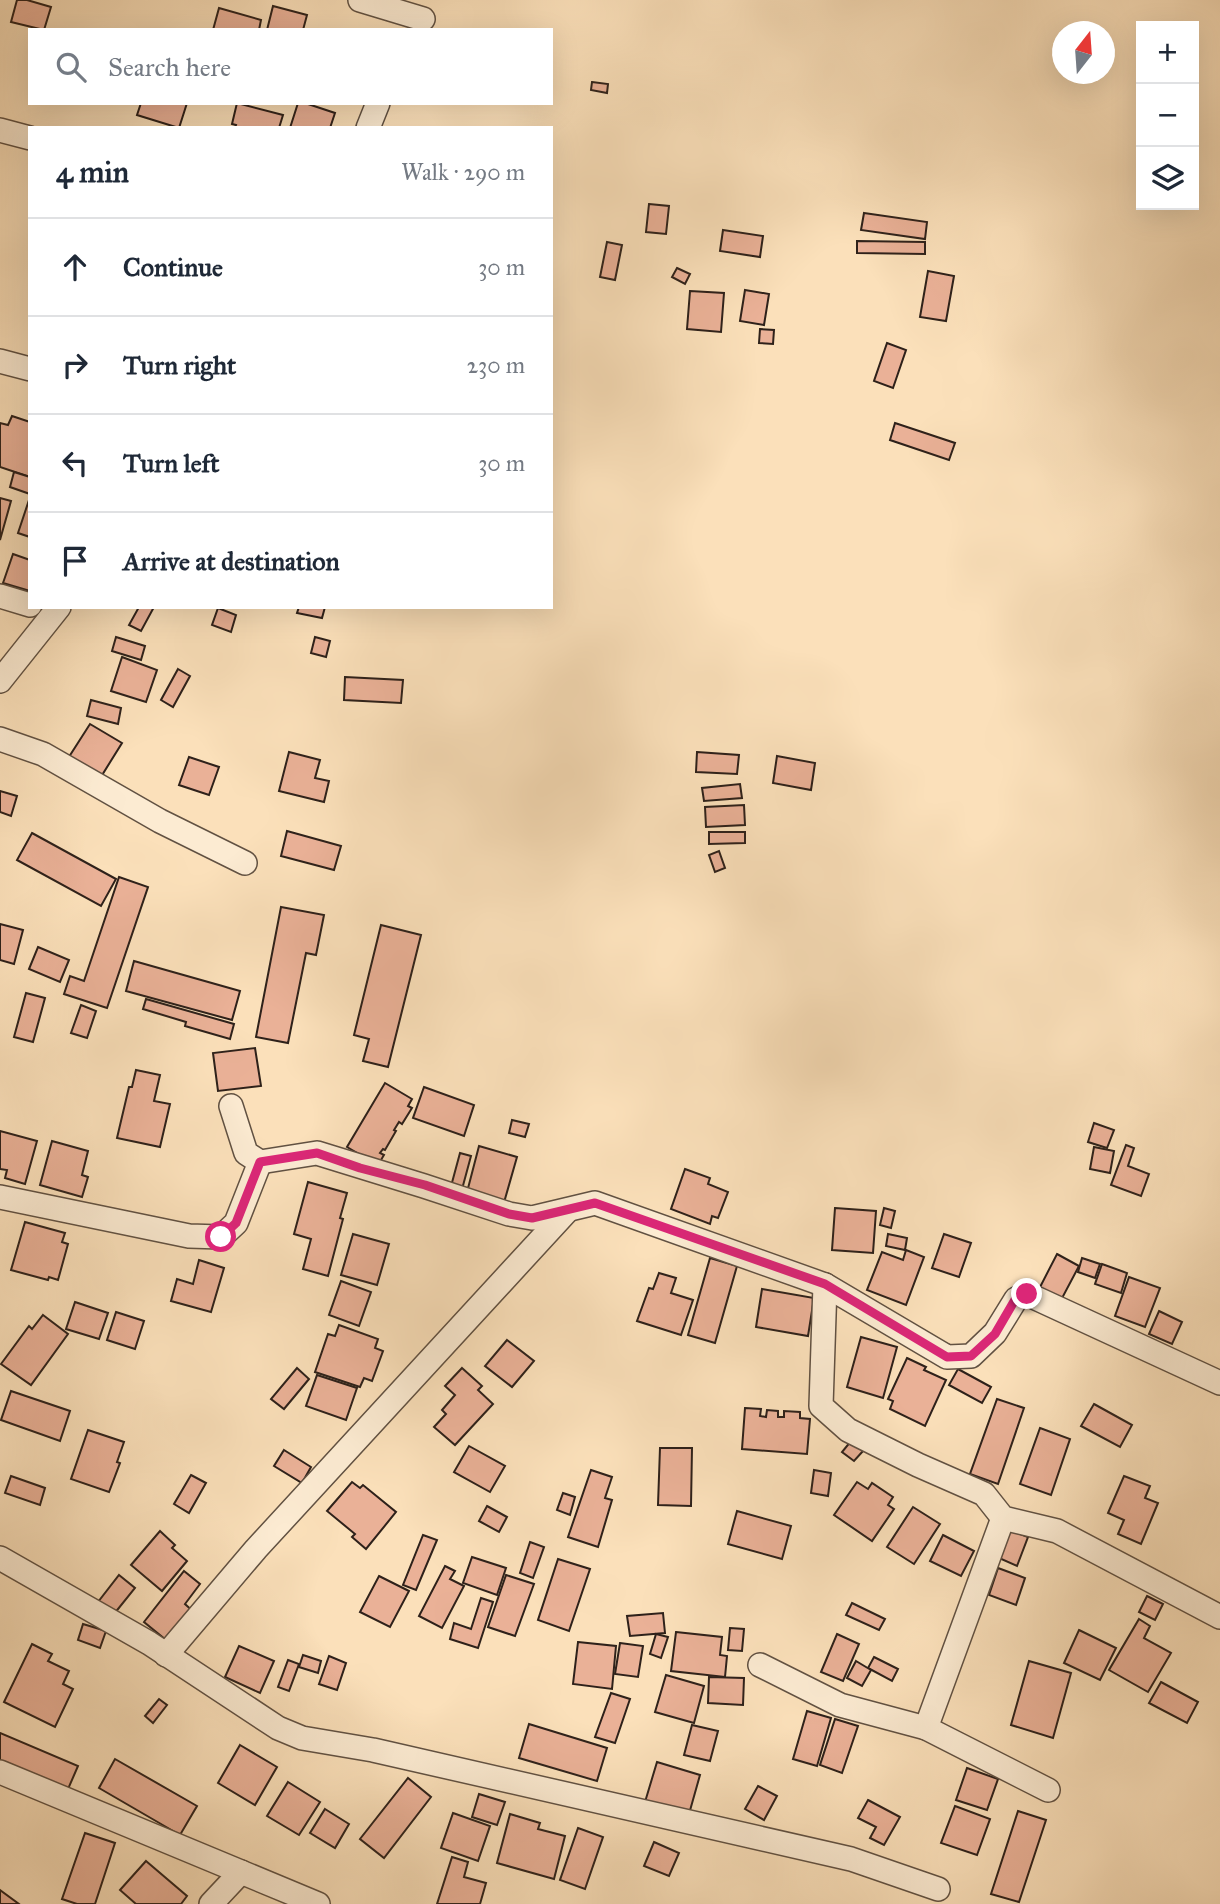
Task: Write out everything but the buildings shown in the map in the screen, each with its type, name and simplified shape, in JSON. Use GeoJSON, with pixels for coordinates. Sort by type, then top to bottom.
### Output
{"type":"FeatureCollection","features":[{"type":"Feature","properties":{"kind":"street"},"geometry":{"type":"LineString","coordinates":[[360,0],[423,16]]}},
{"type":"Feature","properties":{"kind":"street"},"geometry":{"type":"LineString","coordinates":[[369,126],[377,105]]}},
{"type":"Feature","properties":{"kind":"street"},"geometry":{"type":"LineString","coordinates":[[0,130],[28,137]]}},
{"type":"Feature","properties":{"kind":"street"},"geometry":{"type":"LineString","coordinates":[[0,361],[28,368]]}},
{"type":"Feature","properties":{"kind":"street"},"geometry":{"type":"LineString","coordinates":[[0,596],[28,604]]}},
{"type":"Feature","properties":{"kind":"street"},"geometry":{"type":"LineString","coordinates":[[0,681],[50,609]]}},
{"type":"Feature","properties":{"kind":"street"},"geometry":{"type":"LineString","coordinates":[[0,738],[43,754],[160,821],[244,863]]}},
{"type":"Feature","properties":{"kind":"street"},"geometry":{"type":"LineString","coordinates":[[231,1106],[246,1153],[260,1162],[317,1153],[360,1168],[425,1185],[509,1214],[532,1218],[595,1203],[825,1284],[947,1357],[971,1356],[995,1334],[1016,1298],[1027,1294],[1220,1383]]}},
{"type":"Feature","properties":{"kind":"street"},"geometry":{"type":"LineString","coordinates":[[0,1197],[189,1236],[221,1237],[236,1223],[260,1162]]}},
{"type":"Feature","properties":{"kind":"street"},"geometry":{"type":"LineString","coordinates":[[166,1655],[256,1549],[568,1210]]}},
{"type":"Feature","properties":{"kind":"street"},"geometry":{"type":"LineString","coordinates":[[825,1284],[821,1406],[848,1430],[984,1494],[1003,1518],[1057,1531],[1220,1617]]}},
{"type":"Feature","properties":{"kind":"street"},"geometry":{"type":"LineString","coordinates":[[926,1728],[1003,1518]]}},
{"type":"Feature","properties":{"kind":"street"},"geometry":{"type":"LineString","coordinates":[[0,1558],[149,1643],[278,1728],[302,1738],[373,1750],[851,1859],[938,1889]]}},
{"type":"Feature","properties":{"kind":"street"},"geometry":{"type":"LineString","coordinates":[[760,1665],[840,1705],[926,1728],[1048,1790]]}},
{"type":"Feature","properties":{"kind":"street"},"geometry":{"type":"LineString","coordinates":[[0,1772],[318,1904]]}},
{"type":"Feature","properties":{"kind":"street"},"geometry":{"type":"LineString","coordinates":[[211,1904],[241,1872]]}},
{"type":"Feature","properties":{"kind":"route"},"geometry":{"type":"LineString","coordinates":[[221,1237],[236,1223],[260,1162],[317,1153],[360,1168],[425,1185],[509,1214],[532,1218],[595,1203],[825,1284],[947,1357],[971,1356],[995,1334],[1016,1298],[1027,1294]]}}]}
